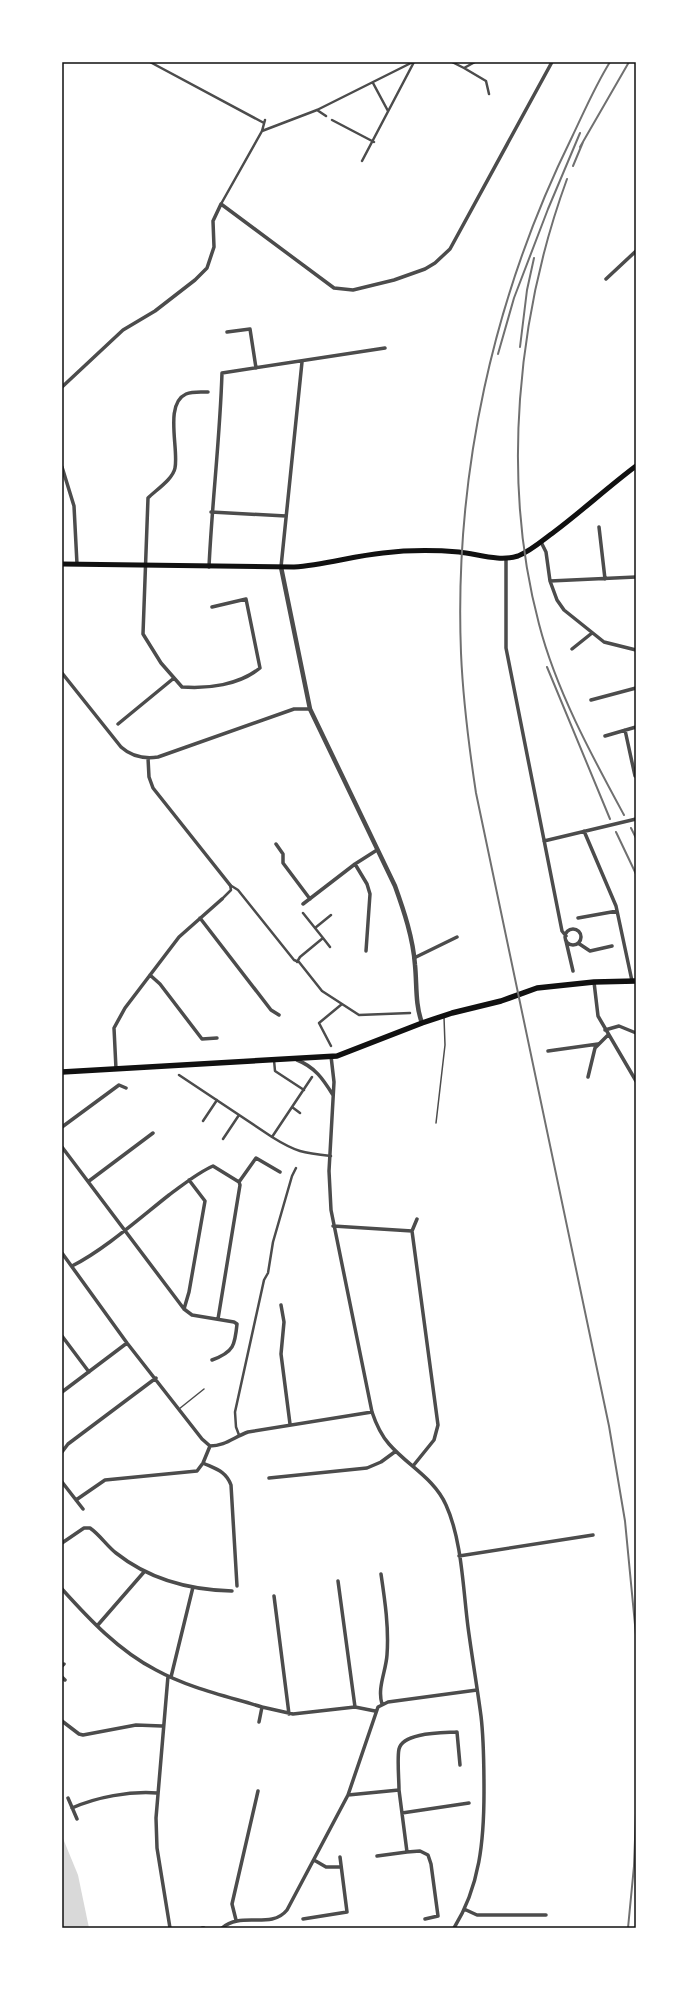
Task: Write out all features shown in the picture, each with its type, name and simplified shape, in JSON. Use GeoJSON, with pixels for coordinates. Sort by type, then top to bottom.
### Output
{"type":"FeatureCollection","features":[{"type":"Feature","properties":{"kind":"highway"},"geometry":{"type":"LineString","coordinates":[[62,1072],[331,1056],[349,1053],[422,1023],[501,1001],[537,988],[594,982],[634,981]]}},
{"type":"Feature","properties":{"kind":"main road"},"geometry":{"type":"LineString","coordinates":[[62,564],[281,568],[320,565],[382,553],[403,551],[446,551],[492,558],[519,556],[541,542],[636,466]]}},
{"type":"Feature","properties":{"kind":"street"},"geometry":{"type":"LineString","coordinates":[[62,386],[123,330],[155,311],[195,280],[206,268],[214,247],[213,221],[262,131],[264,122],[150,62]]}},
{"type":"Feature","properties":{"kind":"street"},"geometry":{"type":"LineString","coordinates":[[262,131],[316,110],[413,62]]}},
{"type":"Feature","properties":{"kind":"street"},"geometry":{"type":"LineString","coordinates":[[362,161],[374,142],[413,62]]}},
{"type":"Feature","properties":{"kind":"street"},"geometry":{"type":"LineString","coordinates":[[452,62],[486,81],[490,94]]}},
{"type":"Feature","properties":{"kind":"street"},"geometry":{"type":"LineString","coordinates":[[464,68],[475,62]]}},
{"type":"Feature","properties":{"kind":"street"},"geometry":{"type":"LineString","coordinates":[[221,204],[334,288],[353,290],[394,280],[425,269],[435,263],[450,249],[552,62]]}},
{"type":"Feature","properties":{"kind":"street"},"geometry":{"type":"LineString","coordinates":[[373,83],[388,111]]}},
{"type":"Feature","properties":{"kind":"street"},"geometry":{"type":"LineString","coordinates":[[316,110],[326,116]]}},
{"type":"Feature","properties":{"kind":"street"},"geometry":{"type":"LineString","coordinates":[[332,120],[374,142]]}},
{"type":"Feature","properties":{"kind":"street"},"geometry":{"type":"LineString","coordinates":[[606,279],[636,251]]}},
{"type":"Feature","properties":{"kind":"street"},"geometry":{"type":"LineString","coordinates":[[227,332],[250,328],[256,368]]}},
{"type":"Feature","properties":{"kind":"street"},"geometry":{"type":"LineString","coordinates":[[209,567],[211,512],[222,373],[302,362],[385,348]]}},
{"type":"Feature","properties":{"kind":"street"},"geometry":{"type":"LineString","coordinates":[[302,362],[281,568],[310,709],[395,886],[405,913],[414,958],[416,1002],[422,1023]]}},
{"type":"Feature","properties":{"kind":"street"},"geometry":{"type":"LineString","coordinates":[[208,392],[186,394],[181,398],[175,408],[175,469],[167,480],[148,498],[143,634],[161,664],[182,687],[200,689],[241,680],[260,668],[246,599],[212,607]]}},
{"type":"Feature","properties":{"kind":"street"},"geometry":{"type":"LineString","coordinates":[[62,467],[74,506],[77,564]]}},
{"type":"Feature","properties":{"kind":"street"},"geometry":{"type":"LineString","coordinates":[[211,512],[286,516]]}},
{"type":"Feature","properties":{"kind":"street"},"geometry":{"type":"LineString","coordinates":[[599,527],[605,579]]}},
{"type":"Feature","properties":{"kind":"street"},"geometry":{"type":"LineString","coordinates":[[541,542],[546,552],[550,581],[557,600],[564,610],[604,642],[636,650]]}},
{"type":"Feature","properties":{"kind":"street"},"geometry":{"type":"LineString","coordinates":[[506,558],[506,648],[562,931],[566,936]]}},
{"type":"Feature","properties":{"kind":"street"},"geometry":{"type":"LineString","coordinates":[[550,581],[636,577]]}},
{"type":"Feature","properties":{"kind":"street"},"geometry":{"type":"LineString","coordinates":[[572,649],[592,633]]}},
{"type":"Feature","properties":{"kind":"street"},"geometry":{"type":"LineString","coordinates":[[62,673],[121,747],[134,755],[148,758],[158,758],[294,709],[310,709]]}},
{"type":"Feature","properties":{"kind":"street"},"geometry":{"type":"LineString","coordinates":[[118,724],[174,678]]}},
{"type":"Feature","properties":{"kind":"street"},"geometry":{"type":"LineString","coordinates":[[591,700],[636,688]]}},
{"type":"Feature","properties":{"kind":"street"},"geometry":{"type":"LineString","coordinates":[[605,736],[636,727]]}},
{"type":"Feature","properties":{"kind":"street"},"geometry":{"type":"LineString","coordinates":[[625,730],[635,776]]}},
{"type":"Feature","properties":{"kind":"street"},"geometry":{"type":"LineString","coordinates":[[148,758],[149,777],[153,788],[230,885],[238,890],[322,991],[359,1015],[410,1013]]}},
{"type":"Feature","properties":{"kind":"street"},"geometry":{"type":"LineString","coordinates":[[544,841],[636,819]]}},
{"type":"Feature","properties":{"kind":"street"},"geometry":{"type":"LineString","coordinates":[[584,831],[617,911],[634,981]]}},
{"type":"Feature","properties":{"kind":"street"},"geometry":{"type":"LineString","coordinates":[[276,844],[283,854],[283,863],[310,899]]}},
{"type":"Feature","properties":{"kind":"street"},"geometry":{"type":"LineString","coordinates":[[303,904],[355,864],[377,850]]}},
{"type":"Feature","properties":{"kind":"street"},"geometry":{"type":"LineString","coordinates":[[355,864],[367,884],[370,894],[366,951]]}},
{"type":"Feature","properties":{"kind":"street"},"geometry":{"type":"LineString","coordinates":[[116,1069],[114,1028],[125,1008],[179,937],[222,900],[231,890],[230,885]]}},
{"type":"Feature","properties":{"kind":"street"},"geometry":{"type":"LineString","coordinates":[[578,918],[617,911]]}},
{"type":"Feature","properties":{"kind":"street"},"geometry":{"type":"LineString","coordinates":[[303,913],[330,947]]}},
{"type":"Feature","properties":{"kind":"street"},"geometry":{"type":"LineString","coordinates":[[315,928],[331,915]]}},
{"type":"Feature","properties":{"kind":"street"},"geometry":{"type":"LineString","coordinates":[[200,918],[271,1010],[279,1015]]}},
{"type":"Feature","properties":{"kind":"street"},"geometry":{"type":"LineString","coordinates":[[573,971],[566,941],[566,936],[569,931],[576,930],[580,935],[578,943]]}},
{"type":"Feature","properties":{"kind":"street"},"geometry":{"type":"LineString","coordinates":[[414,958],[457,937]]}},
{"type":"Feature","properties":{"kind":"street"},"geometry":{"type":"LineString","coordinates":[[297,962],[300,957],[323,938]]}},
{"type":"Feature","properties":{"kind":"street"},"geometry":{"type":"LineString","coordinates":[[566,941],[572,945],[578,943]]}},
{"type":"Feature","properties":{"kind":"street"},"geometry":{"type":"LineString","coordinates":[[578,943],[590,951],[612,946]]}},
{"type":"Feature","properties":{"kind":"street"},"geometry":{"type":"LineString","coordinates":[[150,975],[160,984],[202,1039],[217,1038]]}},
{"type":"Feature","properties":{"kind":"street"},"geometry":{"type":"LineString","coordinates":[[594,982],[598,1016],[636,1081]]}},
{"type":"Feature","properties":{"kind":"street"},"geometry":{"type":"LineString","coordinates":[[331,1046],[319,1023],[342,1004]]}},
{"type":"Feature","properties":{"kind":"street"},"geometry":{"type":"LineString","coordinates":[[605,1030],[620,1026],[636,1033]]}},
{"type":"Feature","properties":{"kind":"street"},"geometry":{"type":"LineString","coordinates":[[588,1077],[594,1051],[598,1044],[608,1035]]}},
{"type":"Feature","properties":{"kind":"street"},"geometry":{"type":"LineString","coordinates":[[548,1051],[598,1044]]}},
{"type":"Feature","properties":{"kind":"street"},"geometry":{"type":"LineString","coordinates":[[331,1056],[334,1096],[330,1178],[333,1226],[355,1325],[372,1412],[383,1436],[396,1451],[432,1483],[444,1501],[452,1523],[459,1556],[483,1742],[484,1832],[479,1867],[464,1909],[454,1928]]}},
{"type":"Feature","properties":{"kind":"street"},"geometry":{"type":"LineString","coordinates":[[295,1059],[314,1069],[334,1096]]}},
{"type":"Feature","properties":{"kind":"street"},"geometry":{"type":"LineString","coordinates":[[274,1060],[275,1071],[304,1090]]}},
{"type":"Feature","properties":{"kind":"street"},"geometry":{"type":"LineString","coordinates":[[179,1075],[292,1150],[331,1156]]}},
{"type":"Feature","properties":{"kind":"street"},"geometry":{"type":"LineString","coordinates":[[272,1137],[312,1077]]}},
{"type":"Feature","properties":{"kind":"street"},"geometry":{"type":"LineString","coordinates":[[62,1127],[119,1085],[126,1088]]}},
{"type":"Feature","properties":{"kind":"street"},"geometry":{"type":"LineString","coordinates":[[203,1121],[217,1100]]}},
{"type":"Feature","properties":{"kind":"street"},"geometry":{"type":"LineString","coordinates":[[292,1107],[300,1113]]}},
{"type":"Feature","properties":{"kind":"street"},"geometry":{"type":"LineString","coordinates":[[223,1139],[239,1115]]}},
{"type":"Feature","properties":{"kind":"street"},"geometry":{"type":"LineString","coordinates":[[89,1182],[153,1133]]}},
{"type":"Feature","properties":{"kind":"street"},"geometry":{"type":"LineString","coordinates":[[62,1147],[184,1309],[192,1315],[238,1324],[236,1340],[231,1349],[225,1355],[212,1360]]}},
{"type":"Feature","properties":{"kind":"street"},"geometry":{"type":"LineString","coordinates":[[218,1319],[239,1182],[256,1158],[280,1172]]}},
{"type":"Feature","properties":{"kind":"street"},"geometry":{"type":"LineString","coordinates":[[72,1266],[125,1230],[189,1180],[213,1166],[239,1182]]}},
{"type":"Feature","properties":{"kind":"street"},"geometry":{"type":"LineString","coordinates":[[239,1435],[236,1427],[235,1412],[264,1280],[268,1273],[273,1242],[292,1176],[296,1168]]}},
{"type":"Feature","properties":{"kind":"street"},"geometry":{"type":"LineString","coordinates":[[184,1309],[190,1292],[204,1201],[189,1180]]}},
{"type":"Feature","properties":{"kind":"street"},"geometry":{"type":"LineString","coordinates":[[413,1466],[434,1440],[438,1425],[412,1231],[417,1218]]}},
{"type":"Feature","properties":{"kind":"street"},"geometry":{"type":"LineString","coordinates":[[333,1226],[412,1231]]}},
{"type":"Feature","properties":{"kind":"street"},"geometry":{"type":"LineString","coordinates":[[62,1253],[127,1342],[202,1440],[210,1446],[225,1444],[239,1435],[290,1424],[372,1412]]}},
{"type":"Feature","properties":{"kind":"street"},"geometry":{"type":"LineString","coordinates":[[281,1305],[284,1322],[281,1354],[290,1424]]}},
{"type":"Feature","properties":{"kind":"street"},"geometry":{"type":"LineString","coordinates":[[62,1336],[89,1372]]}},
{"type":"Feature","properties":{"kind":"street"},"geometry":{"type":"LineString","coordinates":[[62,1392],[127,1342]]}},
{"type":"Feature","properties":{"kind":"street"},"geometry":{"type":"LineString","coordinates":[[62,1452],[68,1444],[156,1378]]}},
{"type":"Feature","properties":{"kind":"street"},"geometry":{"type":"LineString","coordinates":[[76,1500],[105,1480],[197,1472],[203,1463],[210,1446]]}},
{"type":"Feature","properties":{"kind":"street"},"geometry":{"type":"LineString","coordinates":[[269,1478],[367,1468],[381,1462],[396,1451]]}},
{"type":"Feature","properties":{"kind":"street"},"geometry":{"type":"LineString","coordinates":[[203,1463],[222,1471],[228,1478],[231,1485],[237,1586]]}},
{"type":"Feature","properties":{"kind":"street"},"geometry":{"type":"LineString","coordinates":[[62,1482],[83,1509]]}},
{"type":"Feature","properties":{"kind":"street"},"geometry":{"type":"LineString","coordinates":[[62,1543],[84,1528],[90,1528],[116,1553],[144,1572],[166,1581],[192,1587],[232,1591]]}},
{"type":"Feature","properties":{"kind":"street"},"geometry":{"type":"LineString","coordinates":[[459,1556],[593,1535]]}},
{"type":"Feature","properties":{"kind":"street"},"geometry":{"type":"LineString","coordinates":[[97,1626],[144,1572]]}},
{"type":"Feature","properties":{"kind":"street"},"geometry":{"type":"LineString","coordinates":[[381,1574],[387,1622],[387,1656],[380,1694],[382,1704]]}},
{"type":"Feature","properties":{"kind":"street"},"geometry":{"type":"LineString","coordinates":[[338,1580],[355,1707]]}},
{"type":"Feature","properties":{"kind":"street"},"geometry":{"type":"LineString","coordinates":[[170,1928],[156,1835],[157,1792],[160,1784],[162,1726],[169,1677],[192,1587]]}},
{"type":"Feature","properties":{"kind":"street"},"geometry":{"type":"LineString","coordinates":[[62,1589],[97,1626],[131,1654],[169,1677],[202,1689],[290,1714],[355,1707],[375,1711]]}},
{"type":"Feature","properties":{"kind":"street"},"geometry":{"type":"LineString","coordinates":[[274,1596],[290,1714]]}},
{"type":"Feature","properties":{"kind":"street"},"geometry":{"type":"LineString","coordinates":[[222,1928],[236,1920],[271,1920],[281,1916],[287,1910],[348,1795],[375,1711],[382,1704],[477,1690]]}},
{"type":"Feature","properties":{"kind":"street"},"geometry":{"type":"LineString","coordinates":[[259,1722],[262,1707]]}},
{"type":"Feature","properties":{"kind":"street"},"geometry":{"type":"LineString","coordinates":[[62,1720],[79,1734],[83,1735],[140,1725],[162,1726]]}},
{"type":"Feature","properties":{"kind":"street"},"geometry":{"type":"LineString","coordinates":[[407,1852],[399,1790],[399,1749],[402,1742],[411,1737],[457,1732],[460,1765]]}},
{"type":"Feature","properties":{"kind":"street"},"geometry":{"type":"LineString","coordinates":[[348,1795],[399,1790]]}},
{"type":"Feature","properties":{"kind":"street"},"geometry":{"type":"LineString","coordinates":[[236,1920],[232,1904],[258,1791]]}},
{"type":"Feature","properties":{"kind":"street"},"geometry":{"type":"LineString","coordinates":[[72,1808],[92,1800],[142,1792],[157,1792]]}},
{"type":"Feature","properties":{"kind":"street"},"geometry":{"type":"LineString","coordinates":[[68,1798],[77,1819]]}},
{"type":"Feature","properties":{"kind":"street"},"geometry":{"type":"LineString","coordinates":[[402,1813],[469,1803]]}},
{"type":"Feature","properties":{"kind":"street"},"geometry":{"type":"LineString","coordinates":[[377,1856],[420,1851],[428,1855],[438,1916],[425,1919]]}},
{"type":"Feature","properties":{"kind":"street"},"geometry":{"type":"LineString","coordinates":[[303,1919],[347,1912],[340,1858]]}},
{"type":"Feature","properties":{"kind":"street"},"geometry":{"type":"LineString","coordinates":[[314,1860],[326,1866],[341,1867]]}},
{"type":"Feature","properties":{"kind":"street"},"geometry":{"type":"LineString","coordinates":[[464,1909],[477,1915],[546,1915]]}},
{"type":"Feature","properties":{"kind":"lane"},"geometry":{"type":"LineString","coordinates":[[436,1123],[446,1045],[444,1016]]}},
{"type":"Feature","properties":{"kind":"lane"},"geometry":{"type":"LineString","coordinates":[[179,1409],[204,1389]]}},
{"type":"Feature","properties":{"kind":"shaded area"},"geometry":{"type":"Polygon","coordinates":[[[62,1836],[78,1875],[89,1928],[62,1928],[62,1836]]]}},
{"type":"Feature","properties":{"kind":"railway"},"geometry":{"type":"LineString","coordinates":[[610,62],[599,80],[544,198],[520,260],[500,324],[484,388],[472,454],[464,520],[461,586],[461,653],[463,688],[476,793],[609,1426],[625,1521],[636,1635]]}},
{"type":"Feature","properties":{"kind":"railway"},"geometry":{"type":"LineString","coordinates":[[580,147],[629,62]]}},
{"type":"Feature","properties":{"kind":"railway"},"geometry":{"type":"LineString","coordinates":[[498,354],[514,298],[548,209],[580,133]]}},
{"type":"Feature","properties":{"kind":"railway"},"geometry":{"type":"LineString","coordinates":[[573,166],[583,142]]}},
{"type":"Feature","properties":{"kind":"railway"},"geometry":{"type":"LineString","coordinates":[[567,179],[550,232],[536,286],[526,342],[520,399],[518,456],[520,513],[527,569],[546,649],[576,722],[624,815]]}},
{"type":"Feature","properties":{"kind":"railway"},"geometry":{"type":"LineString","coordinates":[[520,347],[527,290],[534,258]]}},
{"type":"Feature","properties":{"kind":"railway"},"geometry":{"type":"LineString","coordinates":[[547,667],[610,819]]}},
{"type":"Feature","properties":{"kind":"railway"},"geometry":{"type":"LineString","coordinates":[[631,828],[636,838]]}},
{"type":"Feature","properties":{"kind":"railway"},"geometry":{"type":"LineString","coordinates":[[616,832],[636,874]]}},
{"type":"Feature","properties":{"kind":"railway"},"geometry":{"type":"LineString","coordinates":[[628,1928],[634,1866],[636,1813]]}}]}
